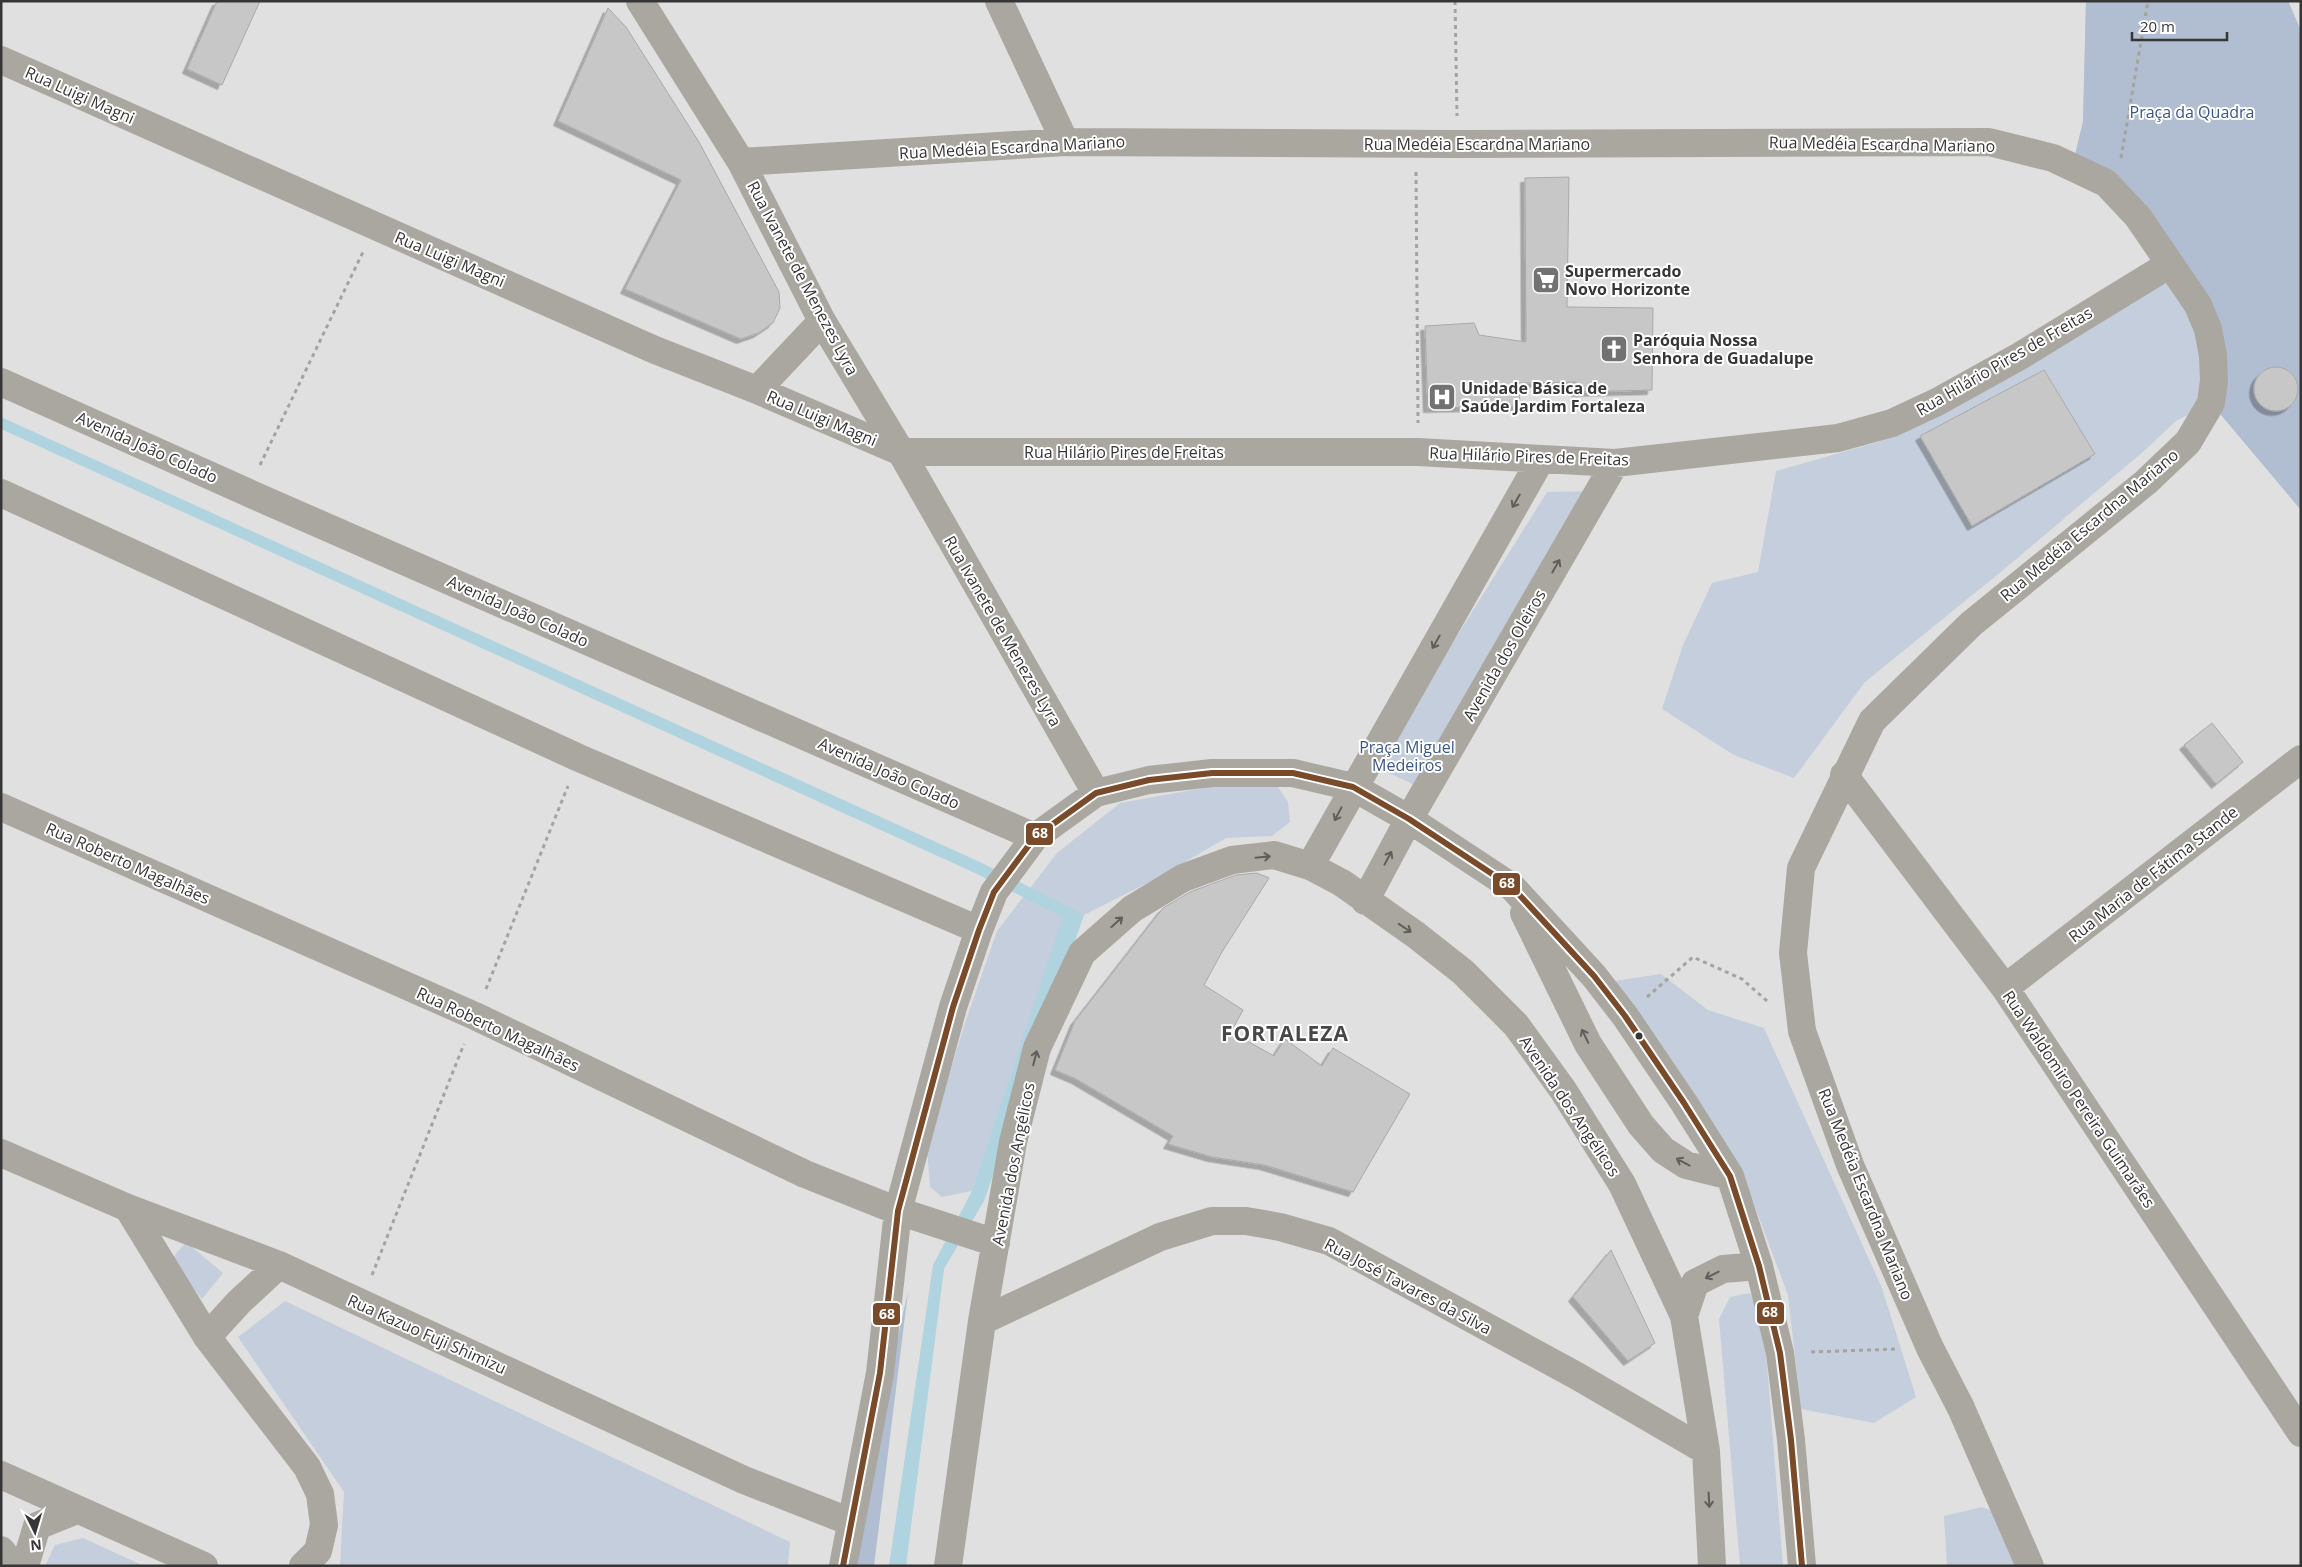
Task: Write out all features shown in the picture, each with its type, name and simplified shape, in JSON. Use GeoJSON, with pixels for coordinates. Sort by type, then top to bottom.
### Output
{"type":"FeatureCollection","features":[{"type":"Feature","properties":{"kind":"street"},"geometry":{"type":"LineString","coordinates":[[999,1],[1065,142]]}},
{"type":"Feature","properties":{"kind":"street","name":"Rua Ivanete de Menezes Lyra"},"geometry":{"type":"LineString","coordinates":[[638,3],[742,162],[822,321],[901,452],[1096,793]]}},
{"type":"Feature","properties":{"kind":"street","name":"Rua Luigi Magni"},"geometry":{"type":"LineString","coordinates":[[1,60],[655,350],[757,390],[901,452]]}},
{"type":"Feature","properties":{"kind":"street","name":"Rua Medéia Escardna Mariano"},"geometry":{"type":"LineString","coordinates":[[742,162],[1065,142],[1416,144],[1989,142],[2053,158],[2106,183],[2138,218],[2198,305],[2208,329],[2213,356],[2214,380],[2211,403],[2188,442],[2146,482],[1971,624],[1872,722],[1800,868],[1793,953],[1802,1031],[1850,1164],[1930,1348],[1960,1408],[2030,1566]]}},
{"type":"Feature","properties":{"kind":"street","name":"Rua Hilário Pires de Freitas"},"geometry":{"type":"LineString","coordinates":[[901,452],[1418,452],[1615,463],[1838,438],[1892,423],[1937,402],[2020,356],[2170,264]]}},
{"type":"Feature","properties":{"kind":"street"},"geometry":{"type":"LineString","coordinates":[[757,390],[822,321]]}},
{"type":"Feature","properties":{"kind":"street","name":"Avenida João Colado"},"geometry":{"type":"LineString","coordinates":[[1,382],[247,492],[1035,837]]}},
{"type":"Feature","properties":{"kind":"street"},"geometry":{"type":"LineString","coordinates":[[1310,866],[1353,787],[1541,459]]}},
{"type":"Feature","properties":{"kind":"street","name":"Avenida dos Oleiros"},"geometry":{"type":"LineString","coordinates":[[1365,901],[1409,819],[1615,463]]}},
{"type":"Feature","properties":{"kind":"street"},"geometry":{"type":"LineString","coordinates":[[1,493],[579,758],[979,930]]}},
{"type":"Feature","properties":{"kind":"street","name":"Rua Maria de Fátima Stande"},"geometry":{"type":"LineString","coordinates":[[2006,988],[2301,759]]}},
{"type":"Feature","properties":{"kind":"street"},"geometry":{"type":"LineString","coordinates":[[843,1566],[880,1373],[898,1211],[953,1007],[994,892],[1035,837],[1096,793],[1149,780],[1212,773],[1293,773],[1353,787],[1409,819],[1512,887],[1594,976],[1626,1016],[1730,1176],[1759,1266],[1780,1353],[1791,1440],[1802,1566]]}},
{"type":"Feature","properties":{"kind":"street","name":"Rua Waldomiro Pereira Guimarães"},"geometry":{"type":"LineString","coordinates":[[1844,776],[2006,988],[2301,1433]]}},
{"type":"Feature","properties":{"kind":"street","name":"Rua Roberto Magalhães"},"geometry":{"type":"LineString","coordinates":[[1,807],[475,1016],[805,1174],[898,1211],[996,1243]]}},
{"type":"Feature","properties":{"kind":"street","name":"Avenida dos Angélicos"},"geometry":{"type":"LineString","coordinates":[[948,1566],[982,1320],[1013,1142],[1037,1048],[1082,953],[1132,909],[1183,878],[1232,860],[1274,855],[1310,866],[1342,883],[1365,901],[1416,935],[1463,972],[1516,1025],[1563,1090],[1622,1184],[1684,1316],[1706,1452],[1712,1566]]}},
{"type":"Feature","properties":{"kind":"street"},"geometry":{"type":"LineString","coordinates":[[1512,887],[1588,1044],[1641,1126],[1663,1150],[1686,1165],[1730,1176]]}},
{"type":"Feature","properties":{"kind":"street","name":"Rua Kazuo Fuji Shimizu"},"geometry":{"type":"LineString","coordinates":[[1,1153],[128,1208],[279,1265],[744,1480],[851,1522]]}},
{"type":"Feature","properties":{"kind":"street"},"geometry":{"type":"LineString","coordinates":[[128,1208],[207,1337],[307,1467],[320,1494],[324,1525],[318,1551],[303,1566]]}},
{"type":"Feature","properties":{"kind":"street","name":"Rua José Tavares da Silva"},"geometry":{"type":"LineString","coordinates":[[982,1320],[1160,1236],[1212,1221],[1246,1221],[1280,1226],[1329,1241],[1577,1376],[1706,1452]]}},
{"type":"Feature","properties":{"kind":"street"},"geometry":{"type":"LineString","coordinates":[[207,1337],[239,1302],[279,1265]]}},
{"type":"Feature","properties":{"kind":"street"},"geometry":{"type":"LineString","coordinates":[[1684,1316],[1696,1283],[1723,1269],[1759,1266]]}},
{"type":"Feature","properties":{"kind":"street"},"geometry":{"type":"LineString","coordinates":[[1,1475],[204,1566]]}},
{"type":"Feature","properties":{"kind":"street"},"geometry":{"type":"LineString","coordinates":[[25,1566],[36,1526],[77,1510]]}},
{"type":"Feature","properties":{"kind":"street"},"geometry":{"type":"LineString","coordinates":[[1,1550],[12,1566]]}},
{"type":"Feature","properties":{"kind":"path"},"geometry":{"type":"LineString","coordinates":[[1455,1],[1457,144]]}},
{"type":"Feature","properties":{"kind":"path"},"geometry":{"type":"LineString","coordinates":[[2115,193],[2148,1]]}},
{"type":"Feature","properties":{"kind":"path"},"geometry":{"type":"LineString","coordinates":[[1416,144],[1418,452]]}},
{"type":"Feature","properties":{"kind":"path"},"geometry":{"type":"LineString","coordinates":[[247,492],[375,227]]}},
{"type":"Feature","properties":{"kind":"path"},"geometry":{"type":"LineString","coordinates":[[360,1304],[579,758]]}},
{"type":"Feature","properties":{"kind":"path"},"geometry":{"type":"LineString","coordinates":[[1626,1016],[1693,957],[1742,979],[1802,1031]]}},
{"type":"Feature","properties":{"kind":"path"},"geometry":{"type":"LineString","coordinates":[[1780,1353],[1930,1348]]}},
{"type":"Feature","properties":{"kind":"green space","name":"Praça da Quadra"},"geometry":{"type":"Polygon","coordinates":[[[2086,1],[2288,1],[2301,31],[2301,510],[2211,403],[2176,421],[2144,451],[2002,571],[1865,682],[1794,778],[1734,755],[1662,709],[1683,645],[1712,583],[1758,572],[1776,471],[1878,442],[1955,406],[2129,305],[2170,264],[2072,167],[2083,122],[2086,1]]]}},
{"type":"Feature","properties":{"kind":"green space"},"geometry":{"type":"Polygon","coordinates":[[[2086,1],[2288,1],[2301,31],[2301,510],[2211,403],[2213,356],[2138,217],[2072,167],[2083,122],[2086,1]]]}},
{"type":"Feature","properties":{"kind":"green space","name":"Praça Miguel Medeiros"},"geometry":{"type":"Polygon","coordinates":[[[1593,491],[1415,785],[1375,767],[1547,492],[1593,491]]]}},
{"type":"Feature","properties":{"kind":"green space"},"geometry":{"type":"Polygon","coordinates":[[[1275,783],[1288,802],[1290,822],[1272,836],[1226,838],[1161,876],[1084,915],[1031,1031],[972,1191],[942,1197],[930,1187],[927,1148],[964,1026],[997,931],[1057,853],[1120,803],[1215,786],[1275,783]]]}},
{"type":"Feature","properties":{"kind":"green space"},"geometry":{"type":"Polygon","coordinates":[[[1661,974],[1708,1010],[1764,1028],[1882,1288],[1916,1397],[1874,1423],[1801,1409],[1788,1295],[1752,1199],[1683,1078],[1615,981],[1661,974]]]}},
{"type":"Feature","properties":{"kind":"green space"},"geometry":{"type":"Polygon","coordinates":[[[186,1242],[223,1273],[202,1299],[171,1260],[186,1242]]]}},
{"type":"Feature","properties":{"kind":"green space"},"geometry":{"type":"Polygon","coordinates":[[[908,1292],[874,1566],[846,1566],[908,1292]]]}},
{"type":"Feature","properties":{"kind":"green space"},"geometry":{"type":"Polygon","coordinates":[[[1749,1293],[1760,1302],[1764,1326],[1783,1566],[1740,1566],[1719,1319],[1730,1297],[1749,1293]]]}},
{"type":"Feature","properties":{"kind":"green space"},"geometry":{"type":"Polygon","coordinates":[[[285,1301],[790,1542],[788,1566],[340,1566],[344,1492],[238,1337],[285,1301]]]}},
{"type":"Feature","properties":{"kind":"green space"},"geometry":{"type":"Polygon","coordinates":[[[1982,1507],[2009,1517],[2030,1566],[1947,1566],[1944,1516],[1982,1507]]]}},
{"type":"Feature","properties":{"kind":"green space"},"geometry":{"type":"Polygon","coordinates":[[[83,1538],[144,1566],[45,1566],[55,1545],[83,1538]]]}},
{"type":"Feature","properties":{"kind":"shaded area"},"geometry":{"type":"Polygon","coordinates":[[[1,417],[982,863],[1084,915],[984,1201],[944,1269],[906,1566],[889,1566],[933,1265],[972,1191],[1063,917],[975,873],[1,429],[1,417]]]}},
{"type":"Feature","properties":{"kind":"building"},"geometry":{"type":"Polygon","coordinates":[[[217,1],[260,1],[222,85],[187,69],[217,1]]]}},
{"type":"Feature","properties":{"kind":"building"},"geometry":{"type":"Polygon","coordinates":[[[608,8],[626,27],[699,142],[779,292],[780,308],[773,323],[758,333],[741,339],[625,289],[681,180],[558,121],[608,8]]]}},
{"type":"Feature","properties":{"kind":"building"},"geometry":{"type":"Polygon","coordinates":[[[1569,177],[1567,307],[1653,308],[1652,390],[1576,392],[1576,382],[1519,383],[1520,406],[1428,408],[1425,326],[1474,323],[1479,335],[1526,342],[1525,178],[1569,177]]]}},
{"type":"Feature","properties":{"kind":"building"},"geometry":{"type":"Polygon","coordinates":[[[2280,367],[2292,373],[2297,380],[2297,398],[2292,405],[2285,410],[2272,411],[2264,408],[2257,401],[2254,385],[2257,377],[2264,370],[2280,367]]]}},
{"type":"Feature","properties":{"kind":"building"},"geometry":{"type":"Polygon","coordinates":[[[2044,370],[2095,454],[1972,526],[1920,436],[2044,370]]]}},
{"type":"Feature","properties":{"kind":"building"},"geometry":{"type":"Polygon","coordinates":[[[2212,723],[2243,762],[2216,784],[2184,745],[2212,723]]]}},
{"type":"Feature","properties":{"kind":"building"},"geometry":{"type":"Polygon","coordinates":[[[1257,873],[1269,878],[1222,952],[1204,985],[1243,1010],[1231,1032],[1274,1056],[1285,1039],[1322,1066],[1333,1048],[1410,1094],[1353,1192],[1264,1165],[1212,1157],[1168,1144],[1173,1136],[1076,1079],[1055,1070],[1075,1021],[1163,908],[1190,892],[1236,875],[1257,873]]]}},
{"type":"Feature","properties":{"kind":"building"},"geometry":{"type":"Polygon","coordinates":[[[1611,1250],[1655,1343],[1628,1361],[1573,1297],[1611,1250]]]}},
{"type":"Feature","properties":{"kind":"transit line","name":"68"},"geometry":{"type":"LineString","coordinates":[[843,1566],[880,1373],[898,1211],[953,1007],[994,892],[1035,837],[1096,793],[1149,780],[1212,773],[1293,773],[1353,787],[1409,819],[1512,887],[1594,976],[1625,1016],[1684,1103],[1730,1176],[1759,1266],[1780,1353],[1791,1440],[1802,1566]]}},
{"type":"Feature","properties":{"kind":"place","name":"Supermercado Novo Horizonte"},"geometry":{"type":"Point","coordinates":[1546,280]}},
{"type":"Feature","properties":{"kind":"place","name":"Paróquia Nossa Senhora de Guadalupe"},"geometry":{"type":"Point","coordinates":[1614,349]}},
{"type":"Feature","properties":{"kind":"place","name":"Unidade Básica de Saúde Jardim Fortaleza"},"geometry":{"type":"Point","coordinates":[1442,397]}},
{"type":"Feature","properties":{"kind":"district","name":"FORTALEZA"},"geometry":{"type":"Point","coordinates":[1285,1033]}}]}
